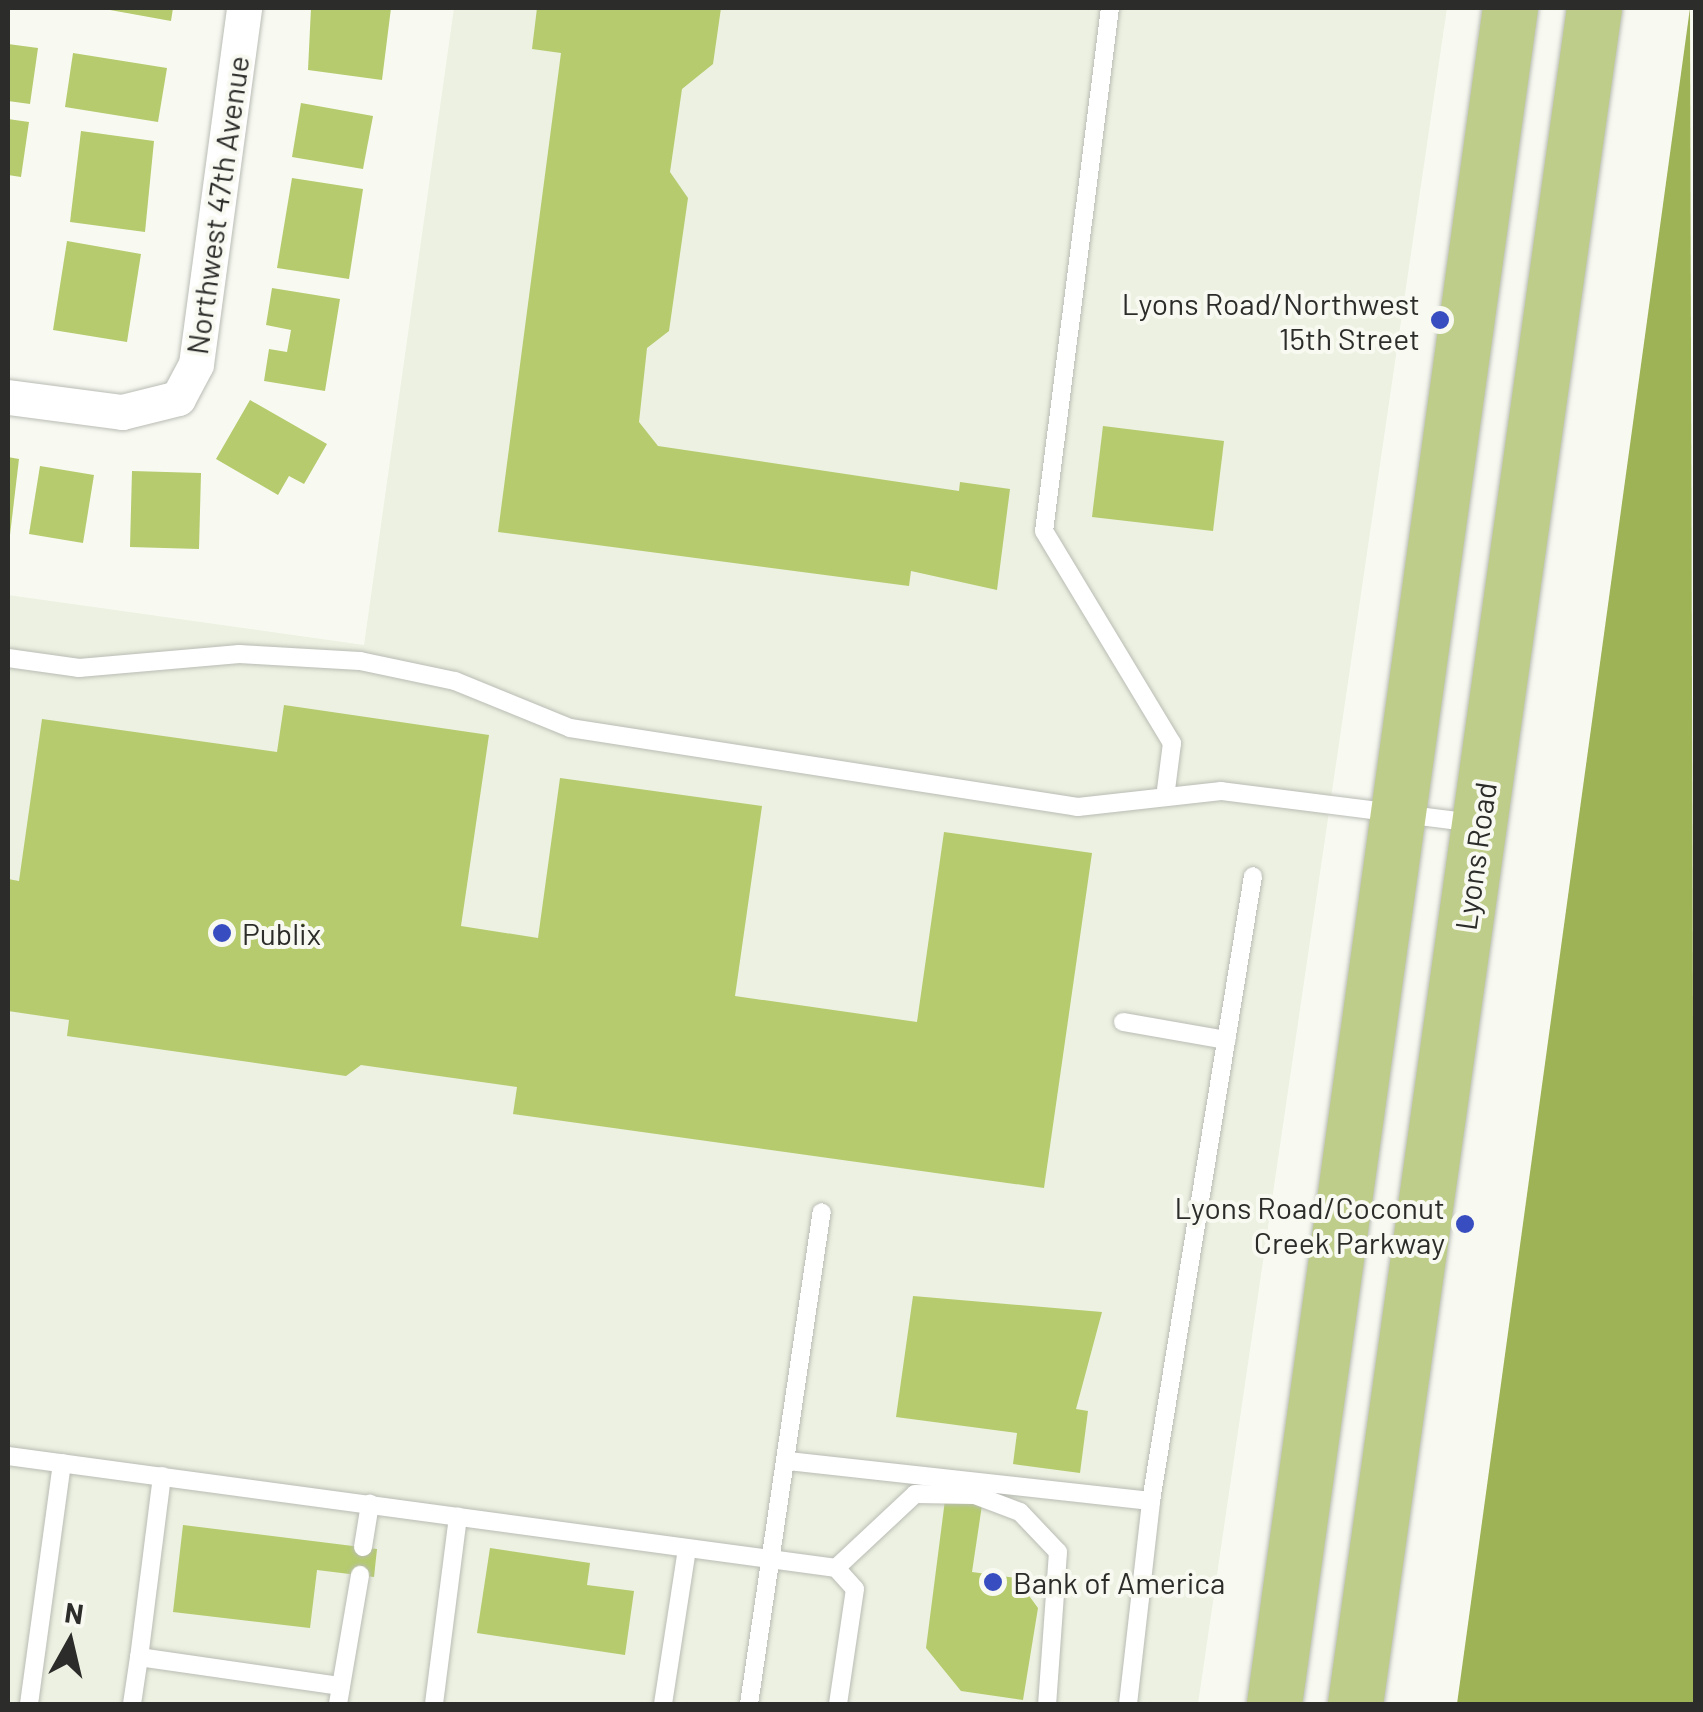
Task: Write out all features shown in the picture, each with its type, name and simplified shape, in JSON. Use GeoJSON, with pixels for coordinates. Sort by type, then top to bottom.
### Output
{"type":"FeatureCollection","features":[{"type":"Feature","properties":{"kind":"main road"},"geometry":{"type":"LineString","coordinates":[[1274,1704],[1510,8]]}},
{"type":"Feature","properties":{"kind":"main road","name":"Lyons Road"},"geometry":{"type":"LineString","coordinates":[[1355,1704],[1594,8]]}},
{"type":"Feature","properties":{"kind":"street","name":"Northwest 47th Avenue"},"geometry":{"type":"LineString","coordinates":[[8,397],[122,412],[178,398],[196,364],[244,8]]}},
{"type":"Feature","properties":{"kind":"lane"},"geometry":{"type":"LineString","coordinates":[[1110,8],[1044,530],[1172,744],[1166,790]]}},
{"type":"Feature","properties":{"kind":"lane"},"geometry":{"type":"LineString","coordinates":[[8,658],[78,668],[239,654],[360,660],[455,681],[570,728],[1078,807],[1166,790],[1480,824]]}},
{"type":"Feature","properties":{"kind":"lane"},"geometry":{"type":"LineString","coordinates":[[1128,1704],[1151,1501],[1253,876]]}},
{"type":"Feature","properties":{"kind":"lane"},"geometry":{"type":"LineString","coordinates":[[1122,1022],[1226,1040]]}},
{"type":"Feature","properties":{"kind":"lane"},"geometry":{"type":"LineString","coordinates":[[749,1704],[774,1561],[822,1212]]}},
{"type":"Feature","properties":{"kind":"lane"},"geometry":{"type":"LineString","coordinates":[[8,1456],[836,1568],[855,1589],[838,1704]]}},
{"type":"Feature","properties":{"kind":"lane"},"geometry":{"type":"LineString","coordinates":[[788,1460],[1151,1501]]}},
{"type":"Feature","properties":{"kind":"lane"},"geometry":{"type":"LineString","coordinates":[[29,1704],[62,1462]]}},
{"type":"Feature","properties":{"kind":"lane"},"geometry":{"type":"LineString","coordinates":[[132,1704],[162,1476]]}},
{"type":"Feature","properties":{"kind":"lane"},"geometry":{"type":"LineString","coordinates":[[836,1568],[915,1494],[975,1495],[1020,1512],[1058,1552],[1060,1567],[1047,1704]]}},
{"type":"Feature","properties":{"kind":"lane"},"geometry":{"type":"LineString","coordinates":[[364,1547],[370,1504]]}},
{"type":"Feature","properties":{"kind":"lane"},"geometry":{"type":"LineString","coordinates":[[434,1704],[458,1517]]}},
{"type":"Feature","properties":{"kind":"lane"},"geometry":{"type":"LineString","coordinates":[[663,1704],[687,1548]]}},
{"type":"Feature","properties":{"kind":"lane"},"geometry":{"type":"LineString","coordinates":[[139,1657],[339,1695],[360,1575]]}},
{"type":"Feature","properties":{"kind":"shaded area"},"geometry":{"type":"Polygon","coordinates":[[[454,8],[1447,8],[1198,1704],[8,1704],[8,595],[364,645],[454,8]]]}},
{"type":"Feature","properties":{"kind":"shaded area"},"geometry":{"type":"Polygon","coordinates":[[[1690,8],[1695,1704],[1457,1704],[1690,8]]]}},
{"type":"Feature","properties":{"kind":"building"},"geometry":{"type":"Polygon","coordinates":[[[99,8],[173,8],[171,21],[99,8]]]}},
{"type":"Feature","properties":{"kind":"building"},"geometry":{"type":"Polygon","coordinates":[[[311,8],[391,8],[382,80],[308,70],[311,8]]]}},
{"type":"Feature","properties":{"kind":"building"},"geometry":{"type":"Polygon","coordinates":[[[537,8],[721,8],[713,64],[682,89],[670,172],[688,198],[669,331],[647,348],[639,422],[658,446],[959,491],[960,482],[1010,489],[997,590],[911,571],[909,586],[498,532],[561,53],[532,49],[537,8]]]}},
{"type":"Feature","properties":{"kind":"building"},"geometry":{"type":"Polygon","coordinates":[[[8,44],[38,48],[30,104],[8,101],[8,44]]]}},
{"type":"Feature","properties":{"kind":"building"},"geometry":{"type":"Polygon","coordinates":[[[73,53],[167,68],[158,122],[65,107],[73,53]]]}},
{"type":"Feature","properties":{"kind":"building"},"geometry":{"type":"Polygon","coordinates":[[[301,103],[373,116],[363,169],[292,157],[301,103]]]}},
{"type":"Feature","properties":{"kind":"building"},"geometry":{"type":"Polygon","coordinates":[[[8,119],[29,122],[21,177],[8,175],[8,119]]]}},
{"type":"Feature","properties":{"kind":"building"},"geometry":{"type":"Polygon","coordinates":[[[81,131],[154,141],[145,232],[70,222],[81,131]]]}},
{"type":"Feature","properties":{"kind":"building"},"geometry":{"type":"Polygon","coordinates":[[[292,178],[363,189],[349,279],[277,268],[292,178]]]}},
{"type":"Feature","properties":{"kind":"building"},"geometry":{"type":"Polygon","coordinates":[[[67,241],[141,254],[127,342],[53,330],[67,241]]]}},
{"type":"Feature","properties":{"kind":"building"},"geometry":{"type":"Polygon","coordinates":[[[272,288],[340,299],[325,391],[264,381],[269,349],[287,352],[291,330],[266,325],[272,288]]]}},
{"type":"Feature","properties":{"kind":"building"},"geometry":{"type":"Polygon","coordinates":[[[250,400],[327,444],[304,484],[289,476],[278,495],[216,459],[250,400]]]}},
{"type":"Feature","properties":{"kind":"building"},"geometry":{"type":"Polygon","coordinates":[[[1103,426],[1224,441],[1213,531],[1092,517],[1103,426]]]}},
{"type":"Feature","properties":{"kind":"building"},"geometry":{"type":"Polygon","coordinates":[[[8,457],[19,459],[10,535],[8,535],[8,457]]]}},
{"type":"Feature","properties":{"kind":"building"},"geometry":{"type":"Polygon","coordinates":[[[40,466],[94,475],[83,543],[29,534],[40,466]]]}},
{"type":"Feature","properties":{"kind":"building"},"geometry":{"type":"Polygon","coordinates":[[[132,471],[201,473],[199,549],[130,547],[132,471]]]}},
{"type":"Feature","properties":{"kind":"building"},"geometry":{"type":"Polygon","coordinates":[[[284,705],[489,735],[461,926],[538,938],[560,778],[762,806],[735,996],[917,1022],[944,832],[1092,853],[1044,1188],[513,1114],[517,1087],[361,1065],[346,1076],[67,1036],[69,1020],[8,1011],[8,879],[19,881],[42,719],[277,752],[284,705]]]}},
{"type":"Feature","properties":{"kind":"building"},"geometry":{"type":"Polygon","coordinates":[[[913,1296],[1102,1312],[1076,1409],[1088,1411],[1080,1473],[1013,1464],[1017,1433],[896,1417],[913,1296]]]}},
{"type":"Feature","properties":{"kind":"building"},"geometry":{"type":"Polygon","coordinates":[[[945,1500],[982,1505],[972,1572],[1016,1578],[1038,1608],[1023,1700],[961,1691],[926,1648],[945,1500]]]}},
{"type":"Feature","properties":{"kind":"building"},"geometry":{"type":"Polygon","coordinates":[[[183,1525],[377,1549],[374,1577],[317,1570],[310,1628],[173,1612],[183,1525]]]}},
{"type":"Feature","properties":{"kind":"building"},"geometry":{"type":"Polygon","coordinates":[[[490,1548],[590,1563],[587,1585],[634,1591],[625,1655],[477,1633],[490,1548]]]}},
{"type":"Feature","properties":{"kind":"place","name":"Lyons Road/Northwest 15th Street"},"geometry":{"type":"Point","coordinates":[1440,320]}},
{"type":"Feature","properties":{"kind":"place","name":"Publix"},"geometry":{"type":"Point","coordinates":[222,933]}},
{"type":"Feature","properties":{"kind":"place","name":"Lyons Road/Coconut Creek Parkway"},"geometry":{"type":"Point","coordinates":[1465,1224]}},
{"type":"Feature","properties":{"kind":"place","name":"Bank of America"},"geometry":{"type":"Point","coordinates":[993,1582]}}]}
